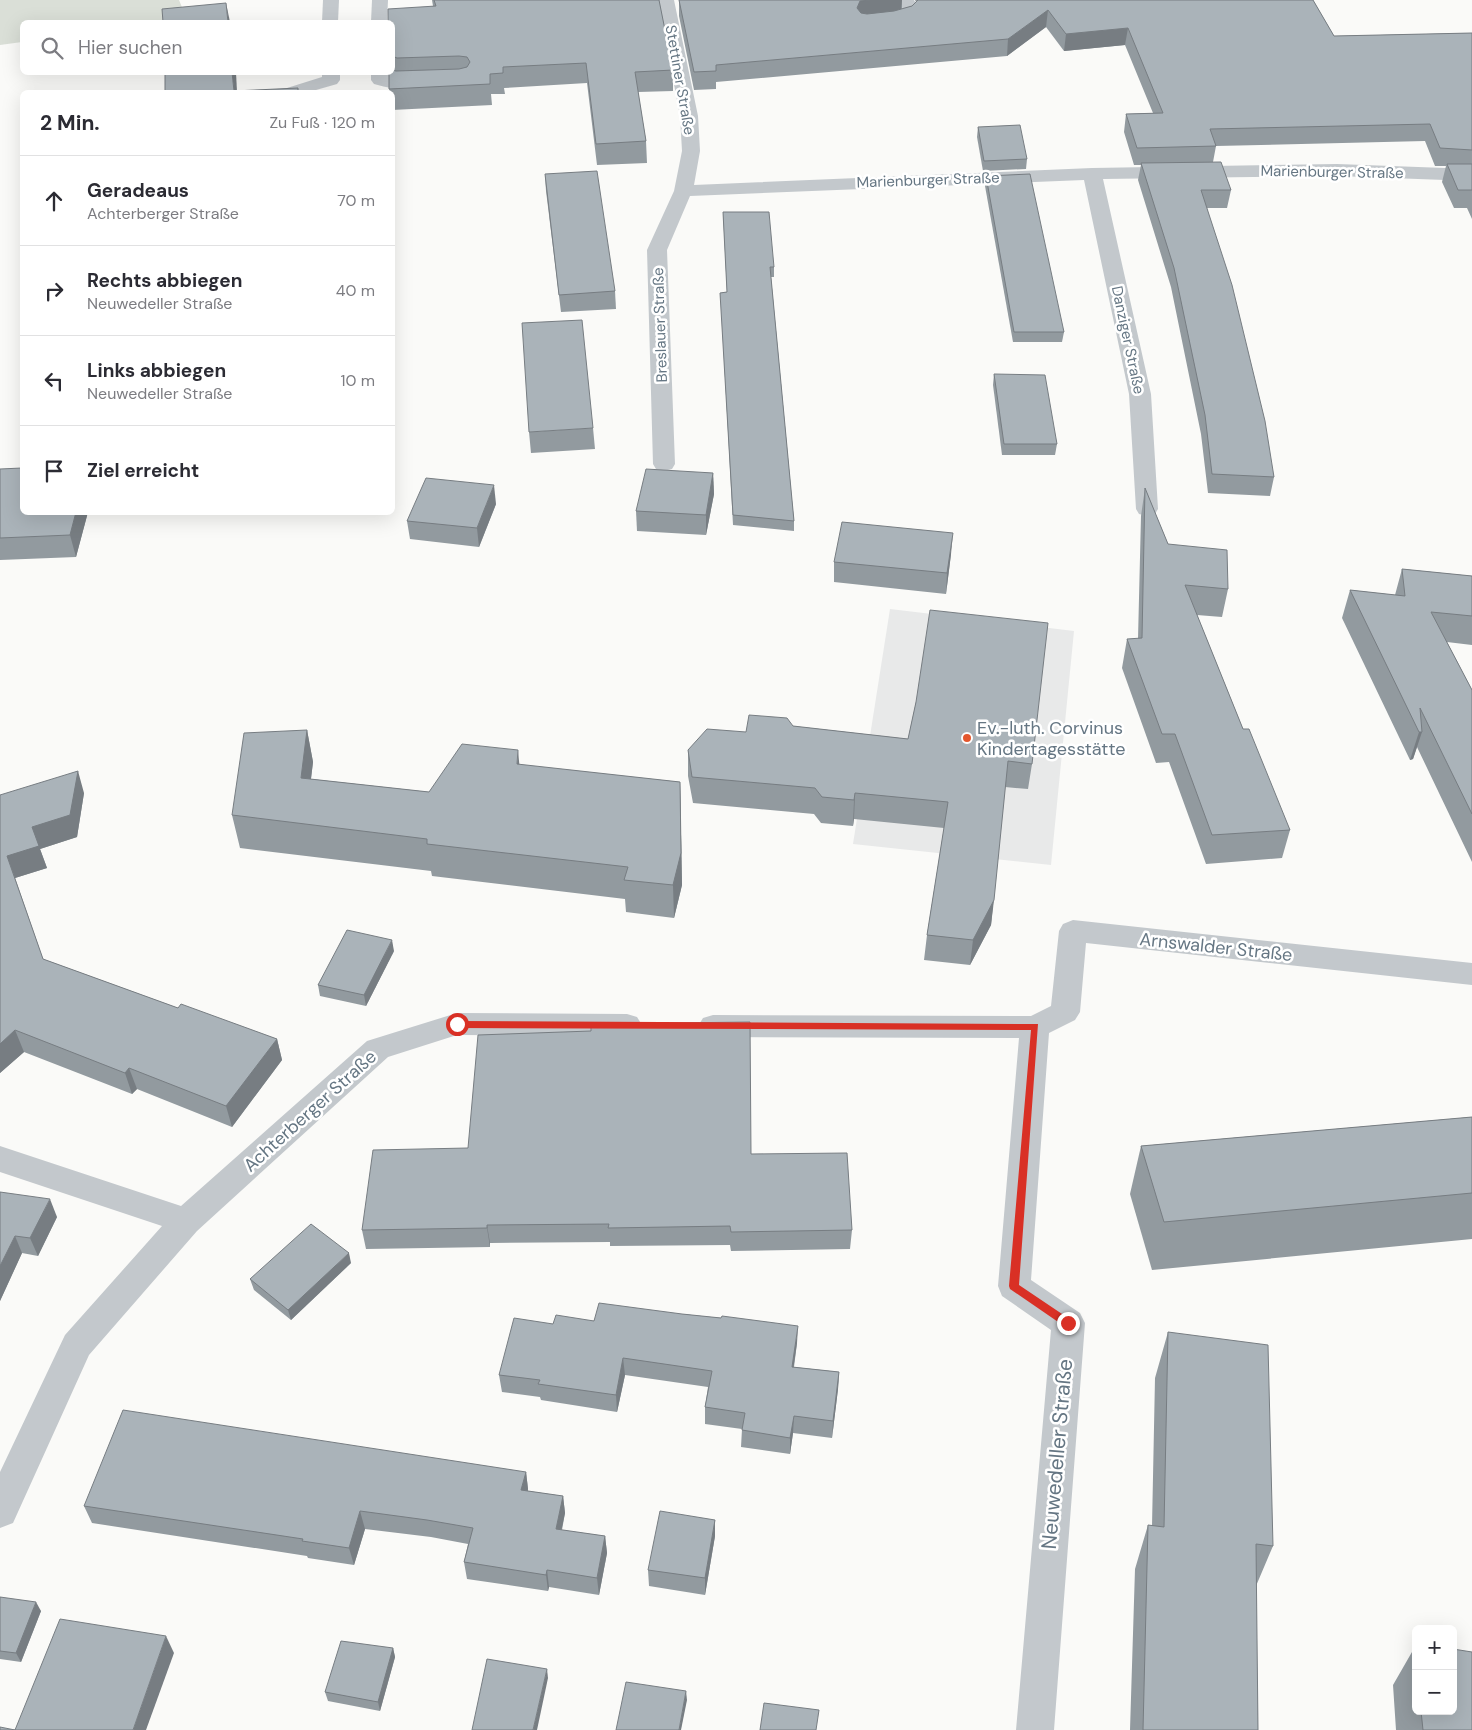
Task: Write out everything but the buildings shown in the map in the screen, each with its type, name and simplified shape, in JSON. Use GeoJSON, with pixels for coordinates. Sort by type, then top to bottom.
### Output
{"type":"FeatureCollection","features":[{"type":"Feature","properties":{"kind":"street"},"geometry":{"type":"LineString","coordinates":[[330,20],[332,0]]}},
{"type":"Feature","properties":{"kind":"street"},"geometry":{"type":"LineString","coordinates":[[379,20],[380,0]]}},
{"type":"Feature","properties":{"kind":"street","name":"Stettiner Straße"},"geometry":{"type":"LineString","coordinates":[[666,0],[689,116],[691,151],[683,190]]}},
{"type":"Feature","properties":{"kind":"street"},"geometry":{"type":"LineString","coordinates":[[866,24],[900,20],[913,12],[906,0]]}},
{"type":"Feature","properties":{"kind":"street"},"geometry":{"type":"LineString","coordinates":[[298,90],[331,80],[331,75]]}},
{"type":"Feature","properties":{"kind":"street"},"geometry":{"type":"LineString","coordinates":[[380,75],[380,80],[390,84],[443,84]]}},
{"type":"Feature","properties":{"kind":"street","name":"Marienburger Straße"},"geometry":{"type":"LineString","coordinates":[[683,190],[1092,174],[1337,170],[1472,175]]}},
{"type":"Feature","properties":{"kind":"street","name":"Danziger Straße"},"geometry":{"type":"LineString","coordinates":[[1092,174],[1140,394],[1148,509]]}},
{"type":"Feature","properties":{"kind":"street","name":"Breslauer Straße"},"geometry":{"type":"LineString","coordinates":[[664,464],[657,250],[683,190]]}},
{"type":"Feature","properties":{"kind":"street","name":"Arnswalder Straße"},"geometry":{"type":"LineString","coordinates":[[1035,1027],[1065,1012],[1073,931],[1472,974]]}},
{"type":"Feature","properties":{"kind":"street","name":"Achterberger Straße"},"geometry":{"type":"LineString","coordinates":[[0,1511],[77,1345],[186,1221],[378,1049],[457,1024],[1035,1027]]}},
{"type":"Feature","properties":{"kind":"street","name":"Neuwedeller Straße"},"geometry":{"type":"LineString","coordinates":[[1035,1027],[1014,1286],[1068,1323],[1035,1730]]}},
{"type":"Feature","properties":{"kind":"street"},"geometry":{"type":"LineString","coordinates":[[0,1159],[186,1221]]}},
{"type":"Feature","properties":{"kind":"shaded area"},"geometry":{"type":"Polygon","coordinates":[[[0,0],[179,0],[186,17],[163,20],[20,20],[20,42],[0,45],[0,0]]]}},
{"type":"Feature","properties":{"kind":"shaded area","name":"Ev.-luth. Corvinus Kindertagesstätte"},"geometry":{"type":"Polygon","coordinates":[[[890,609],[1074,631],[1051,865],[853,844],[890,609]]]}},
{"type":"Feature","properties":{"kind":"place","name":"Ev.-luth. Corvinus Kindertagesstätte"},"geometry":{"type":"Point","coordinates":[967,738]}},
{"type":"Feature","properties":{"kind":"route"},"geometry":{"type":"LineString","coordinates":[[457,1024],[1035,1027],[1014,1286],[1068,1323]]}}]}
